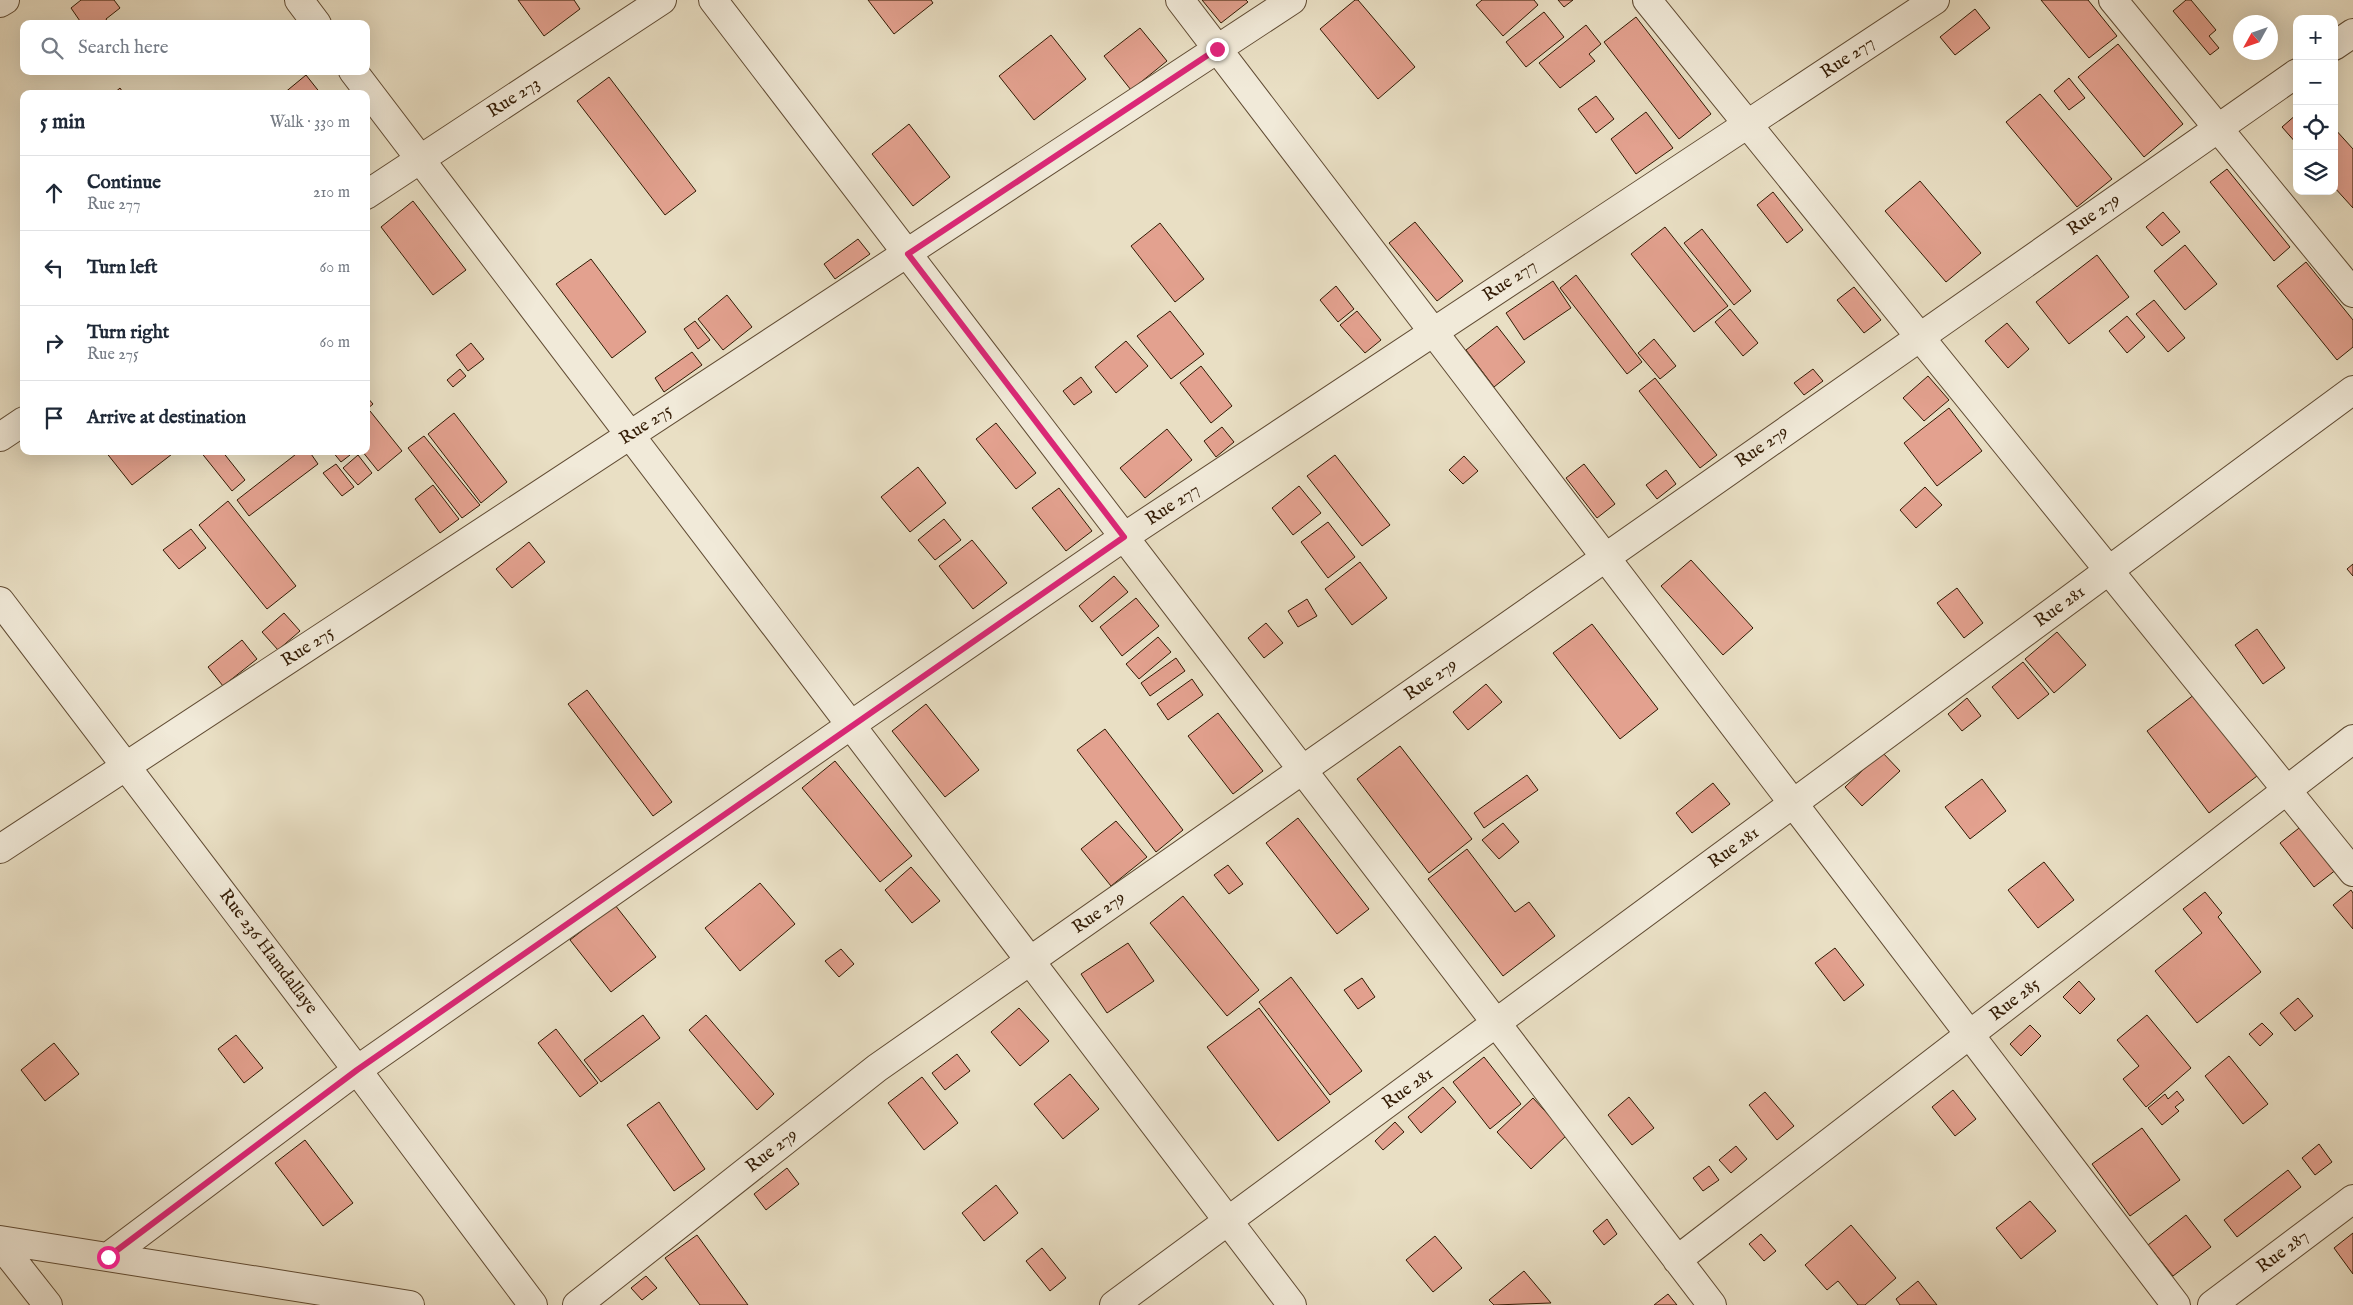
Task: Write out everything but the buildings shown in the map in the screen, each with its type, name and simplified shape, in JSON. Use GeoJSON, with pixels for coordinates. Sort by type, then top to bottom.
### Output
{"type":"FeatureCollection","features":[{"type":"Feature","properties":{"kind":"street"},"geometry":{"type":"LineString","coordinates":[[0,3],[5,0]]}},
{"type":"Feature","properties":{"kind":"street"},"geometry":{"type":"LineString","coordinates":[[299,0],[314,20]]}},
{"type":"Feature","properties":{"kind":"street","name":"Rue 273"},"geometry":{"type":"LineString","coordinates":[[370,192],[662,0]]}},
{"type":"Feature","properties":{"kind":"street"},"geometry":{"type":"LineString","coordinates":[[713,0],[1712,1305]]}},
{"type":"Feature","properties":{"kind":"street"},"geometry":{"type":"LineString","coordinates":[[1180,0],[2176,1305]]}},
{"type":"Feature","properties":{"kind":"street","name":"Rue 275"},"geometry":{"type":"LineString","coordinates":[[0,849],[1292,0]]}},
{"type":"Feature","properties":{"kind":"street"},"geometry":{"type":"LineString","coordinates":[[1647,0],[2353,872]]}},
{"type":"Feature","properties":{"kind":"street","name":"Rue 277"},"geometry":{"type":"LineString","coordinates":[[108,1257],[357,1070],[1124,537],[1935,0]]}},
{"type":"Feature","properties":{"kind":"street"},"geometry":{"type":"LineString","coordinates":[[2113,0],[2353,293]]}},
{"type":"Feature","properties":{"kind":"street"},"geometry":{"type":"LineString","coordinates":[[2338,43],[2353,33]]}},
{"type":"Feature","properties":{"kind":"street"},"geometry":{"type":"LineString","coordinates":[[356,75],[367,90]]}},
{"type":"Feature","properties":{"kind":"street","name":"Rue 279"},"geometry":{"type":"LineString","coordinates":[[577,1305],[878,1068],[2293,75]]}},
{"type":"Feature","properties":{"kind":"street"},"geometry":{"type":"LineString","coordinates":[[370,93],[1292,1305]]}},
{"type":"Feature","properties":{"kind":"street","name":"Rue 281"},"geometry":{"type":"LineString","coordinates":[[1114,1305],[2353,390]]}},
{"type":"Feature","properties":{"kind":"street"},"geometry":{"type":"LineString","coordinates":[[0,437],[20,424]]}},
{"type":"Feature","properties":{"kind":"street","name":"Rue 236 Hamdallaye"},"geometry":{"type":"LineString","coordinates":[[0,601],[357,1070],[533,1305]]}},
{"type":"Feature","properties":{"kind":"street","name":"Rue 285"},"geometry":{"type":"LineString","coordinates":[[1677,1260],[2353,739]]}},
{"type":"Feature","properties":{"kind":"street","name":"Rue 287"},"geometry":{"type":"LineString","coordinates":[[2212,1305],[2353,1199]]}},
{"type":"Feature","properties":{"kind":"street"},"geometry":{"type":"LineString","coordinates":[[0,1242],[108,1257],[410,1305]]}},
{"type":"Feature","properties":{"kind":"street"},"geometry":{"type":"LineString","coordinates":[[0,1242],[48,1305]]}},
{"type":"Feature","properties":{"kind":"route"},"geometry":{"type":"LineString","coordinates":[[108,1257],[357,1070],[1124,537],[908,254],[1217,49]]}}]}
